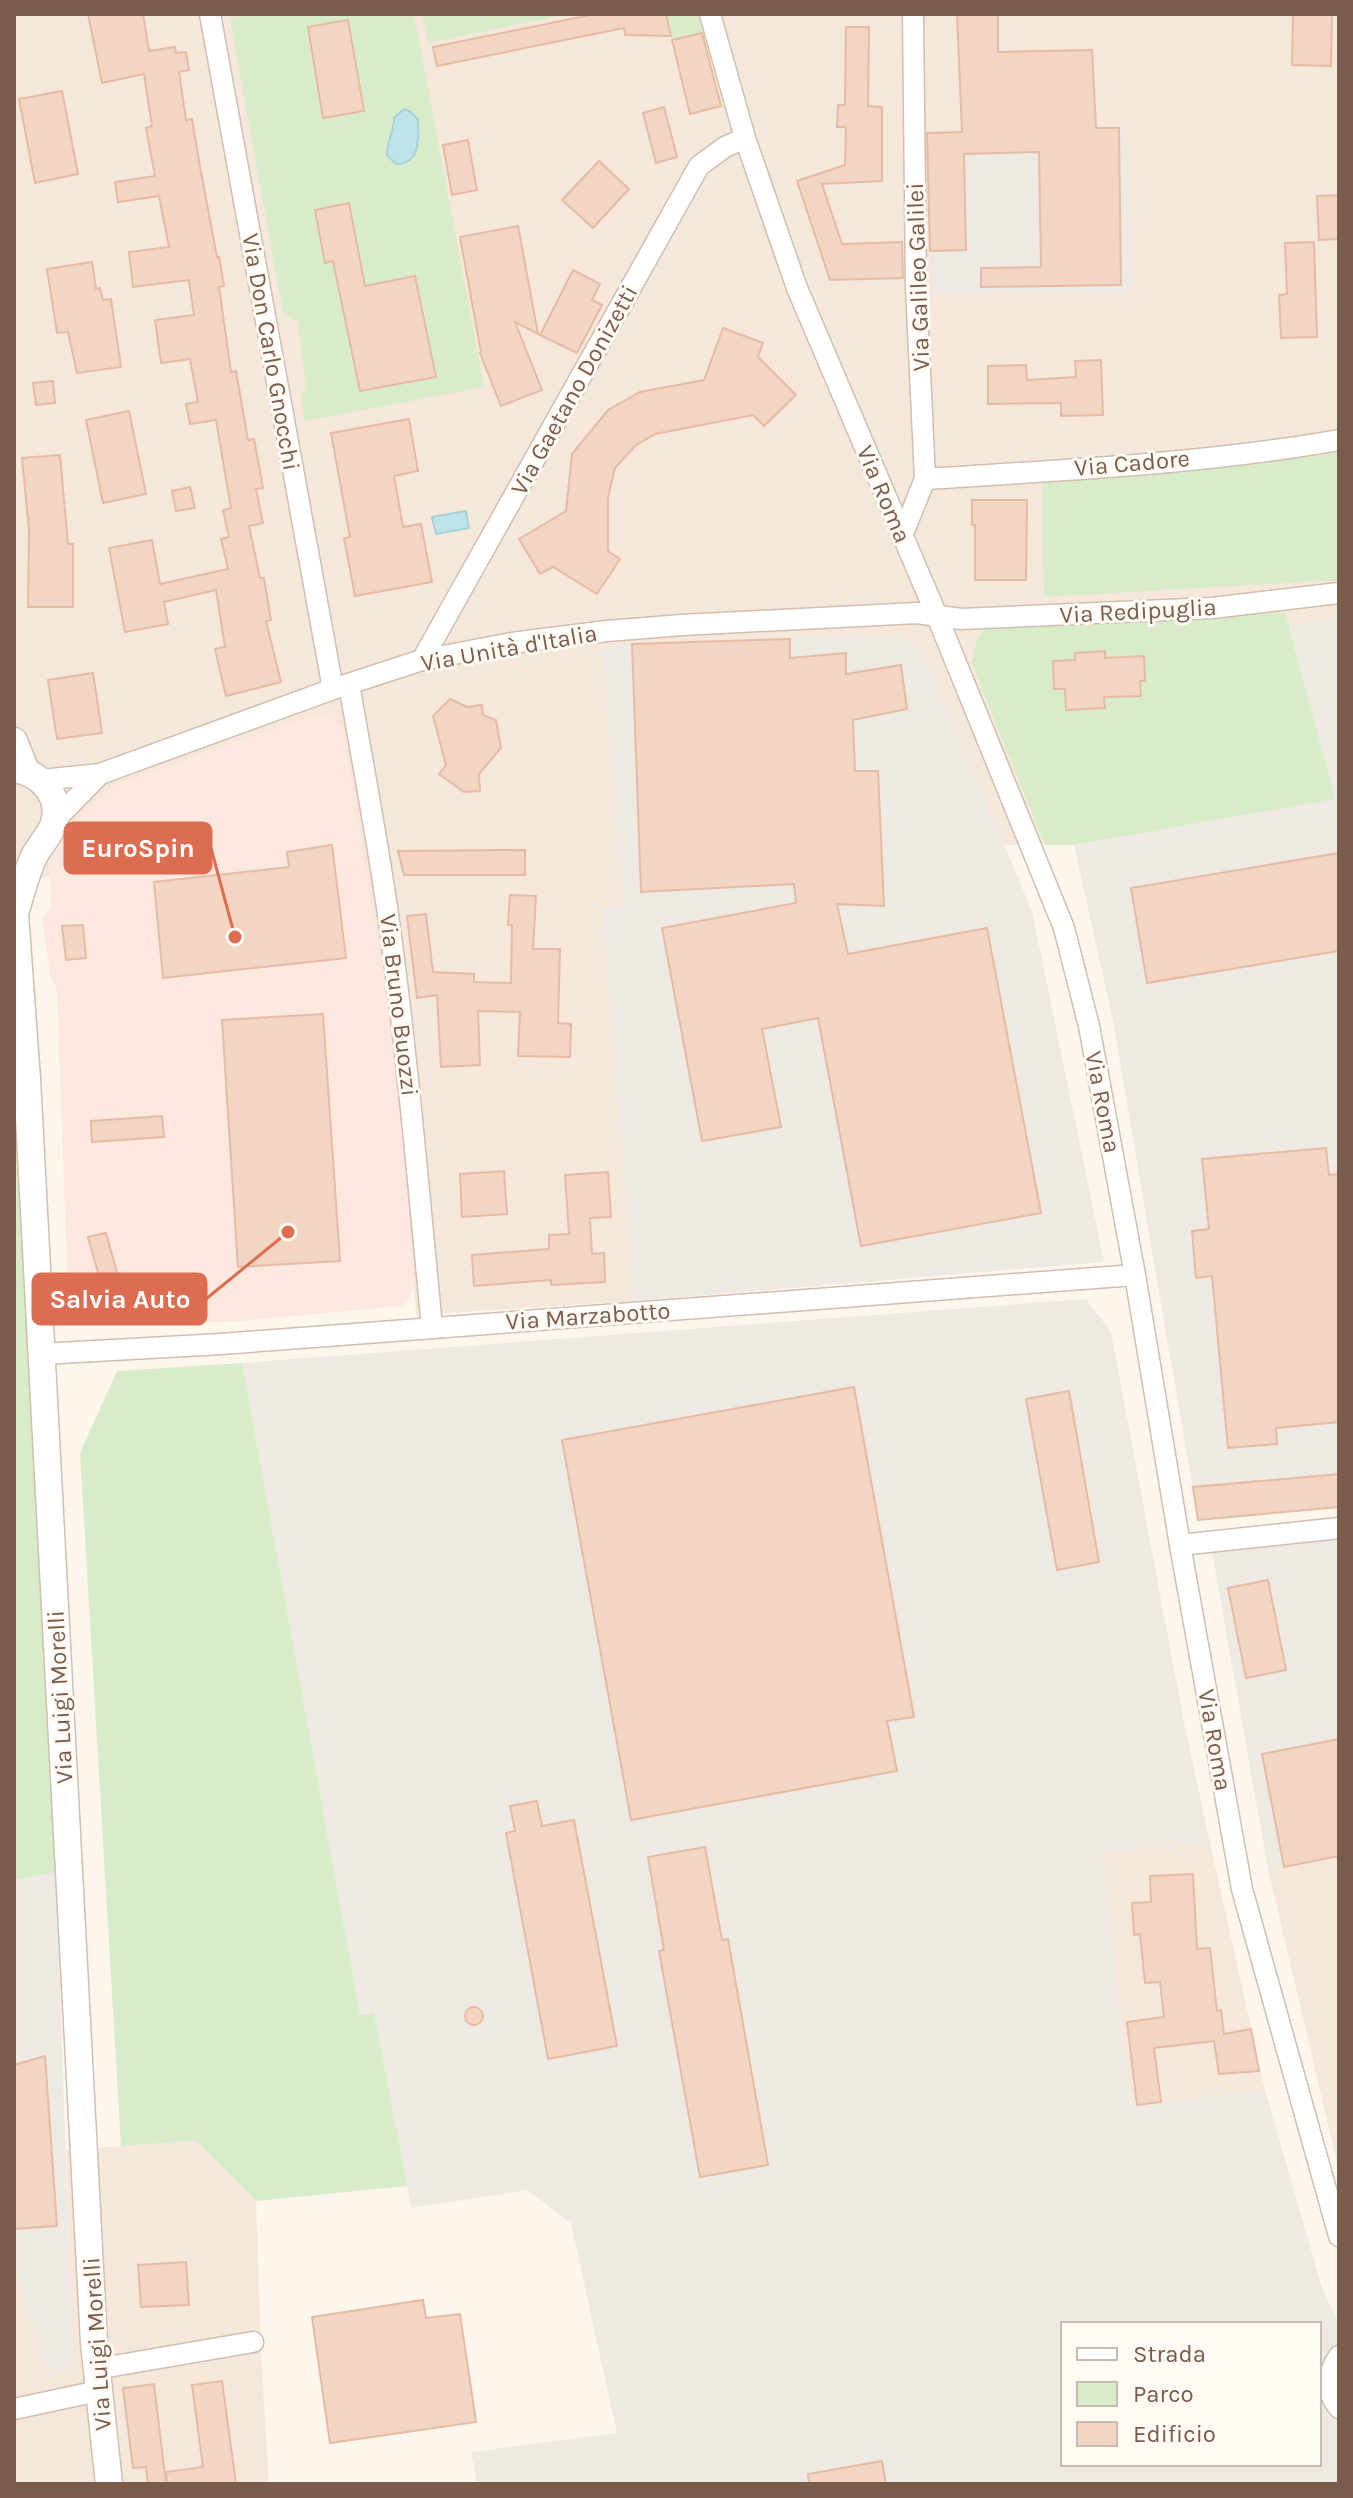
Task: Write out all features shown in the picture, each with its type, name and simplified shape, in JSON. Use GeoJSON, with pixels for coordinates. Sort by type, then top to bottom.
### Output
{"type":"FeatureCollection","features":[{"type":"Feature","properties":{"kind":"street","name":"Via Don Carlo Gnocchi"},"geometry":{"type":"LineString","coordinates":[[210,14],[341,687]]}},
{"type":"Feature","properties":{"kind":"street","name":"Via Roma"},"geometry":{"type":"LineString","coordinates":[[710,14],[745,138],[797,288],[937,616],[1064,928],[1089,1026],[1242,1889],[1339,2236]]}},
{"type":"Feature","properties":{"kind":"street","name":"Via Galileo Galilei"},"geometry":{"type":"LineString","coordinates":[[902,536],[925,479],[916,287],[913,14]]}},
{"type":"Feature","properties":{"kind":"street","name":"Via Gaetano Donizetti"},"geometry":{"type":"LineString","coordinates":[[422,660],[699,166],[725,147],[745,138]]}},
{"type":"Feature","properties":{"kind":"street","name":"Via Cadore"},"geometry":{"type":"LineString","coordinates":[[925,479],[1143,463],[1295,448],[1339,440]]}},
{"type":"Feature","properties":{"kind":"street","name":"Via Redipuglia"},"geometry":{"type":"LineString","coordinates":[[937,616],[961,619],[1212,608],[1339,593]]}},
{"type":"Feature","properties":{"kind":"street","name":"Via Unità d'Italia"},"geometry":{"type":"LineString","coordinates":[[27,773],[100,774],[422,660],[512,643],[630,629],[917,613],[937,616]]}},
{"type":"Feature","properties":{"kind":"street","name":"Via Bruno Buozzi"},"geometry":{"type":"LineString","coordinates":[[341,687],[374,819],[391,931],[414,1126],[432,1327]]}},
{"type":"Feature","properties":{"kind":"street"},"geometry":{"type":"LineString","coordinates":[[14,741],[27,773],[51,793],[55,807],[54,821]]}},
{"type":"Feature","properties":{"kind":"street","name":"Via Unità d'Italia"},"geometry":{"type":"LineString","coordinates":[[54,821],[100,774]]}},
{"type":"Feature","properties":{"kind":"street","name":"Via Luigi Morelli"},"geometry":{"type":"LineString","coordinates":[[54,821],[31,863],[15,905],[96,2368],[109,2484]]}},
{"type":"Feature","properties":{"kind":"street"},"geometry":{"type":"LineString","coordinates":[[14,854],[40,844]]}},
{"type":"Feature","properties":{"kind":"street","name":"Via Marzabotto"},"geometry":{"type":"LineString","coordinates":[[41,1354],[1135,1275]]}},
{"type":"Feature","properties":{"kind":"street"},"geometry":{"type":"LineString","coordinates":[[1180,1545],[1339,1528]]}},
{"type":"Feature","properties":{"kind":"street"},"geometry":{"type":"LineString","coordinates":[[14,2409],[96,2368],[253,2342]]}},
{"type":"Feature","properties":{"kind":"street"},"geometry":{"type":"LineString","coordinates":[[1339,2356],[1328,2380],[1330,2393],[1339,2408]]}},
{"type":"Feature","properties":{"kind":"shaded area"},"geometry":{"type":"Polygon","coordinates":[[[14,14],[1339,14],[1339,617],[1290,625],[1074,845],[1004,845],[921,648],[623,906],[601,908],[634,1301],[416,1315],[403,1145],[384,985],[342,731],[49,858],[50,877],[14,881],[14,14]]]}},
{"type":"Feature","properties":{"kind":"shaded area"},"geometry":{"type":"Polygon","coordinates":[[[1126,126],[1132,294],[932,293],[927,133],[1126,126]]]}},
{"type":"Feature","properties":{"kind":"shaded area"},"geometry":{"type":"Polygon","coordinates":[[[1339,617],[1339,1507],[1198,1520],[1112,1016],[1074,845],[1334,799],[1289,625],[1339,617]]]}},
{"type":"Feature","properties":{"kind":"shaded area"},"geometry":{"type":"Polygon","coordinates":[[[899,635],[921,648],[1032,911],[1104,1262],[634,1301],[601,907],[623,906],[601,646],[899,635]]]}},
{"type":"Feature","properties":{"kind":"shaded area"},"geometry":{"type":"Polygon","coordinates":[[[320,714],[337,722],[342,731],[384,985],[403,1145],[414,1285],[409,1299],[401,1306],[242,1321],[138,1324],[87,1318],[76,1310],[68,1296],[57,990],[50,975],[42,918],[52,908],[48,858],[88,806],[118,784],[320,714]]]}},
{"type":"Feature","properties":{"kind":"shaded area"},"geometry":{"type":"Polygon","coordinates":[[[1086,1299],[1111,1332],[1184,1723],[1210,1843],[1102,1853],[1130,2105],[1265,2090],[1322,2288],[1339,2324],[1339,2484],[477,2484],[471,2452],[617,2433],[571,2224],[528,2190],[411,2208],[374,2014],[360,2016],[242,1363],[1086,1299]]]}},
{"type":"Feature","properties":{"kind":"shaded area"},"geometry":{"type":"Polygon","coordinates":[[[1339,1539],[1339,1856],[1268,1869],[1212,1552],[1339,1539]]]}},
{"type":"Feature","properties":{"kind":"shaded area"},"geometry":{"type":"Polygon","coordinates":[[[1210,1843],[1265,2090],[1130,2106],[1102,1852],[1210,1843]]]}},
{"type":"Feature","properties":{"kind":"shaded area"},"geometry":{"type":"Polygon","coordinates":[[[1339,1856],[1339,2171],[1268,1869],[1339,1856]]]}},
{"type":"Feature","properties":{"kind":"shaded area"},"geometry":{"type":"Polygon","coordinates":[[[56,1872],[73,2364],[50,2377],[14,2268],[14,1880],[56,1872]]]}},
{"type":"Feature","properties":{"kind":"shaded area"},"geometry":{"type":"Polygon","coordinates":[[[196,2141],[256,2201],[269,2484],[14,2484],[14,2268],[50,2376],[73,2364],[66,2150],[196,2141]]]}},
{"type":"Feature","properties":{"kind":"green space"},"geometry":{"type":"Polygon","coordinates":[[[250,14],[414,14],[484,387],[305,421],[300,395],[306,388],[298,322],[283,313],[230,18],[250,14]]]}},
{"type":"Feature","properties":{"kind":"green space"},"geometry":{"type":"Polygon","coordinates":[[[422,14],[569,14],[428,43],[422,14]]]}},
{"type":"Feature","properties":{"kind":"green space"},"geometry":{"type":"Polygon","coordinates":[[[666,14],[698,14],[702,33],[672,40],[666,14]]]}},
{"type":"Feature","properties":{"kind":"green space"},"geometry":{"type":"Polygon","coordinates":[[[1339,453],[1339,580],[1044,597],[1042,480],[1260,463],[1339,453]]]}},
{"type":"Feature","properties":{"kind":"green space"},"geometry":{"type":"Polygon","coordinates":[[[1285,612],[1335,799],[1074,845],[1045,845],[972,664],[976,642],[986,627],[1285,612]]]}},
{"type":"Feature","properties":{"kind":"green space"},"geometry":{"type":"Polygon","coordinates":[[[14,1094],[56,1872],[14,1880],[14,1094]]]}},
{"type":"Feature","properties":{"kind":"green space"},"geometry":{"type":"Polygon","coordinates":[[[242,1363],[360,2015],[374,2013],[407,2186],[256,2201],[196,2141],[121,2146],[80,1453],[117,1371],[242,1363]]]}},
{"type":"Feature","properties":{"kind":"water"},"geometry":{"type":"Polygon","coordinates":[[[404,109],[418,120],[418,143],[410,160],[396,164],[387,155],[387,150],[394,118],[404,109]]]}},
{"type":"Feature","properties":{"kind":"water"},"geometry":{"type":"Polygon","coordinates":[[[466,511],[469,528],[436,534],[432,517],[466,511]]]}},
{"type":"Feature","properties":{"kind":"building"},"geometry":{"type":"Polygon","coordinates":[[[88,14],[143,14],[149,51],[175,47],[176,53],[186,52],[189,70],[179,72],[186,120],[192,119],[219,257],[224,286],[219,287],[231,372],[236,371],[248,440],[254,439],[263,488],[256,489],[263,523],[249,526],[260,578],[264,578],[271,620],[266,621],[281,682],[226,696],[215,649],[225,647],[216,590],[164,602],[168,624],[125,632],[109,548],[152,540],[160,584],[228,569],[221,539],[229,537],[223,510],[231,508],[216,420],[190,424],[186,404],[198,402],[190,359],[161,363],[155,320],[194,315],[189,280],[133,287],[129,252],[169,247],[159,196],[118,202],[115,182],[155,176],[146,128],[152,126],[144,74],[102,83],[88,14]]]}},
{"type":"Feature","properties":{"kind":"building"},"geometry":{"type":"Polygon","coordinates":[[[595,14],[666,14],[671,36],[625,35],[624,28],[437,66],[433,47],[595,14]]]}},
{"type":"Feature","properties":{"kind":"building"},"geometry":{"type":"Polygon","coordinates":[[[957,14],[998,14],[998,52],[1092,50],[1096,128],[1119,128],[1121,285],[981,287],[981,268],[1041,267],[1039,152],[964,154],[966,250],[930,251],[927,133],[962,132],[957,14]]]}},
{"type":"Feature","properties":{"kind":"building"},"geometry":{"type":"Polygon","coordinates":[[[1293,14],[1332,14],[1331,66],[1292,65],[1293,14]]]}},
{"type":"Feature","properties":{"kind":"building"},"geometry":{"type":"Polygon","coordinates":[[[348,20],[364,111],[323,118],[308,27],[348,20]]]}},
{"type":"Feature","properties":{"kind":"building"},"geometry":{"type":"Polygon","coordinates":[[[846,27],[869,27],[868,106],[882,107],[882,181],[822,184],[842,244],[902,242],[903,278],[830,280],[797,181],[845,165],[846,127],[837,127],[838,105],[845,105],[846,27]]]}},
{"type":"Feature","properties":{"kind":"building"},"geometry":{"type":"Polygon","coordinates":[[[702,33],[721,106],[690,114],[672,40],[702,33]]]}},
{"type":"Feature","properties":{"kind":"building"},"geometry":{"type":"Polygon","coordinates":[[[62,91],[78,174],[35,183],[19,99],[62,91]]]}},
{"type":"Feature","properties":{"kind":"building"},"geometry":{"type":"Polygon","coordinates":[[[664,107],[677,157],[656,163],[643,113],[664,107]]]}},
{"type":"Feature","properties":{"kind":"building"},"geometry":{"type":"Polygon","coordinates":[[[468,140],[477,190],[452,195],[443,145],[468,140]]]}},
{"type":"Feature","properties":{"kind":"building"},"geometry":{"type":"Polygon","coordinates":[[[599,161],[629,189],[593,228],[562,200],[599,161]]]}},
{"type":"Feature","properties":{"kind":"building"},"geometry":{"type":"Polygon","coordinates":[[[1339,195],[1339,239],[1319,240],[1317,196],[1339,195]]]}},
{"type":"Feature","properties":{"kind":"building"},"geometry":{"type":"Polygon","coordinates":[[[349,203],[365,286],[415,276],[436,377],[360,391],[333,261],[325,263],[315,210],[349,203]]]}},
{"type":"Feature","properties":{"kind":"building"},"geometry":{"type":"Polygon","coordinates":[[[518,226],[538,334],[515,322],[542,390],[501,406],[480,353],[460,237],[518,226]]]}},
{"type":"Feature","properties":{"kind":"building"},"geometry":{"type":"Polygon","coordinates":[[[1314,242],[1317,337],[1281,338],[1279,295],[1287,294],[1285,243],[1314,242]]]}},
{"type":"Feature","properties":{"kind":"building"},"geometry":{"type":"Polygon","coordinates":[[[92,262],[96,289],[100,288],[103,300],[111,299],[121,367],[77,373],[68,332],[57,333],[47,269],[92,262]]]}},
{"type":"Feature","properties":{"kind":"building"},"geometry":{"type":"Polygon","coordinates":[[[573,270],[600,284],[592,300],[602,305],[577,353],[540,335],[573,270]]]}},
{"type":"Feature","properties":{"kind":"building"},"geometry":{"type":"Polygon","coordinates":[[[723,328],[763,343],[758,357],[796,395],[764,426],[753,415],[655,434],[635,446],[615,468],[608,497],[608,551],[620,559],[597,594],[553,567],[540,574],[519,539],[566,511],[572,454],[608,410],[640,392],[704,380],[723,328]]]}},
{"type":"Feature","properties":{"kind":"building"},"geometry":{"type":"Polygon","coordinates":[[[1101,360],[1103,415],[1061,416],[1061,403],[988,404],[988,366],[1026,365],[1027,380],[1076,377],[1075,361],[1101,360]]]}},
{"type":"Feature","properties":{"kind":"building"},"geometry":{"type":"Polygon","coordinates":[[[53,381],[55,403],[36,405],[33,383],[53,381]]]}},
{"type":"Feature","properties":{"kind":"building"},"geometry":{"type":"Polygon","coordinates":[[[129,411],[146,494],[103,503],[86,420],[129,411]]]}},
{"type":"Feature","properties":{"kind":"building"},"geometry":{"type":"Polygon","coordinates":[[[409,419],[418,471],[394,476],[403,527],[421,524],[432,582],[355,596],[344,538],[350,537],[331,433],[409,419]]]}},
{"type":"Feature","properties":{"kind":"building"},"geometry":{"type":"Polygon","coordinates":[[[60,455],[68,544],[73,544],[73,607],[28,607],[29,531],[22,458],[60,455]]]}},
{"type":"Feature","properties":{"kind":"building"},"geometry":{"type":"Polygon","coordinates":[[[190,487],[195,508],[176,511],[172,491],[190,487]]]}},
{"type":"Feature","properties":{"kind":"building"},"geometry":{"type":"Polygon","coordinates":[[[972,500],[1027,500],[1026,580],[975,580],[972,500]]]}},
{"type":"Feature","properties":{"kind":"building"},"geometry":{"type":"Polygon","coordinates":[[[790,639],[790,658],[846,653],[846,674],[901,665],[907,709],[853,720],[855,771],[878,771],[884,906],[837,904],[848,954],[987,928],[1041,1213],[861,1246],[818,1018],[762,1029],[781,1127],[702,1141],[662,928],[796,903],[794,884],[641,892],[632,644],[790,639]]]}},
{"type":"Feature","properties":{"kind":"building"},"geometry":{"type":"Polygon","coordinates":[[[1105,651],[1105,658],[1144,656],[1145,681],[1140,681],[1141,696],[1104,697],[1105,708],[1066,710],[1065,689],[1054,689],[1053,661],[1075,660],[1075,653],[1105,651]]]}},
{"type":"Feature","properties":{"kind":"building"},"geometry":{"type":"Polygon","coordinates":[[[93,673],[102,733],[57,739],[48,680],[93,673]]]}},
{"type":"Feature","properties":{"kind":"building"},"geometry":{"type":"Polygon","coordinates":[[[450,699],[467,707],[482,705],[483,715],[496,720],[501,748],[479,774],[480,791],[464,792],[439,774],[446,765],[433,716],[450,699]]]}},
{"type":"Feature","properties":{"kind":"building"},"geometry":{"type":"Polygon","coordinates":[[[332,845],[346,958],[163,978],[154,882],[289,867],[287,852],[332,845]]]}},
{"type":"Feature","properties":{"kind":"building"},"geometry":{"type":"Polygon","coordinates":[[[525,850],[525,875],[404,875],[398,851],[525,850]]]}},
{"type":"Feature","properties":{"kind":"building"},"geometry":{"type":"Polygon","coordinates":[[[1339,853],[1339,951],[1147,983],[1131,888],[1339,853]]]}},
{"type":"Feature","properties":{"kind":"building"},"geometry":{"type":"Polygon","coordinates":[[[510,895],[536,896],[533,949],[560,949],[558,1023],[571,1024],[570,1057],[518,1056],[520,1012],[478,1011],[480,1065],[441,1067],[437,995],[417,998],[407,916],[426,914],[433,972],[474,974],[474,982],[511,983],[510,895]]]}},
{"type":"Feature","properties":{"kind":"building"},"geometry":{"type":"Polygon","coordinates":[[[83,925],[86,958],[66,960],[62,926],[83,925]]]}},
{"type":"Feature","properties":{"kind":"building"},"geometry":{"type":"Polygon","coordinates":[[[323,1014],[340,1261],[238,1267],[222,1020],[323,1014]]]}},
{"type":"Feature","properties":{"kind":"building"},"geometry":{"type":"Polygon","coordinates":[[[162,1116],[164,1137],[92,1142],[91,1121],[162,1116]]]}},
{"type":"Feature","properties":{"kind":"building"},"geometry":{"type":"Polygon","coordinates":[[[1326,1148],[1329,1175],[1339,1174],[1339,1422],[1276,1428],[1277,1444],[1228,1448],[1212,1276],[1196,1278],[1192,1231],[1209,1229],[1202,1159],[1326,1148]]]}},
{"type":"Feature","properties":{"kind":"building"},"geometry":{"type":"Polygon","coordinates":[[[504,1171],[507,1214],[462,1217],[460,1174],[504,1171]]]}},
{"type":"Feature","properties":{"kind":"building"},"geometry":{"type":"Polygon","coordinates":[[[608,1172],[611,1217],[590,1218],[592,1254],[604,1253],[605,1282],[551,1285],[551,1280],[474,1286],[472,1255],[549,1249],[549,1235],[569,1234],[565,1175],[608,1172]]]}},
{"type":"Feature","properties":{"kind":"building"},"geometry":{"type":"Polygon","coordinates":[[[106,1233],[125,1301],[107,1305],[88,1237],[106,1233]]]}},
{"type":"Feature","properties":{"kind":"building"},"geometry":{"type":"Polygon","coordinates":[[[854,1387],[914,1717],[887,1721],[897,1771],[631,1820],[562,1440],[854,1387]]]}},
{"type":"Feature","properties":{"kind":"building"},"geometry":{"type":"Polygon","coordinates":[[[1069,1391],[1099,1562],[1057,1570],[1026,1399],[1069,1391]]]}},
{"type":"Feature","properties":{"kind":"building"},"geometry":{"type":"Polygon","coordinates":[[[1339,1474],[1339,1507],[1198,1520],[1193,1487],[1339,1474]]]}},
{"type":"Feature","properties":{"kind":"building"},"geometry":{"type":"Polygon","coordinates":[[[1268,1580],[1286,1670],[1246,1678],[1228,1588],[1268,1580]]]}},
{"type":"Feature","properties":{"kind":"building"},"geometry":{"type":"Polygon","coordinates":[[[1339,1739],[1339,1856],[1284,1867],[1262,1754],[1339,1739]]]}},
{"type":"Feature","properties":{"kind":"building"},"geometry":{"type":"Polygon","coordinates":[[[537,1801],[542,1826],[574,1820],[617,2046],[548,2059],[506,1833],[515,1831],[510,1806],[537,1801]]]}},
{"type":"Feature","properties":{"kind":"building"},"geometry":{"type":"Polygon","coordinates":[[[705,1847],[722,1940],[728,1939],[768,2165],[700,2177],[659,1951],[664,1950],[648,1857],[705,1847]]]}},
{"type":"Feature","properties":{"kind":"building"},"geometry":{"type":"Polygon","coordinates":[[[1193,1874],[1197,1949],[1210,1948],[1217,2011],[1221,2010],[1224,2034],[1251,2029],[1259,2071],[1219,2074],[1214,2041],[1154,2048],[1161,2102],[1137,2105],[1127,2022],[1164,2017],[1160,1982],[1145,1983],[1140,1934],[1134,1935],[1132,1903],[1151,1902],[1150,1876],[1193,1874]]]}},
{"type":"Feature","properties":{"kind":"building"},"geometry":{"type":"Polygon","coordinates":[[[470,2007],[478,2007],[483,2016],[481,2023],[470,2025],[465,2020],[465,2012],[470,2007]]]}},
{"type":"Feature","properties":{"kind":"building"},"geometry":{"type":"Polygon","coordinates":[[[45,2056],[57,2226],[14,2229],[14,2065],[45,2056]]]}},
{"type":"Feature","properties":{"kind":"building"},"geometry":{"type":"Polygon","coordinates":[[[186,2262],[189,2305],[141,2307],[138,2265],[186,2262]]]}},
{"type":"Feature","properties":{"kind":"building"},"geometry":{"type":"Polygon","coordinates":[[[423,2300],[426,2318],[460,2314],[476,2422],[330,2443],[312,2317],[423,2300]]]}},
{"type":"Feature","properties":{"kind":"building"},"geometry":{"type":"Polygon","coordinates":[[[222,2381],[236,2484],[167,2484],[166,2472],[203,2467],[192,2385],[222,2381]]]}},
{"type":"Feature","properties":{"kind":"building"},"geometry":{"type":"Polygon","coordinates":[[[154,2384],[166,2484],[148,2484],[146,2467],[133,2468],[123,2388],[154,2384]]]}},
{"type":"Feature","properties":{"kind":"building"},"geometry":{"type":"Polygon","coordinates":[[[882,2461],[886,2484],[809,2484],[808,2474],[882,2461]]]}},
{"type":"Feature","properties":{"kind":"place","name":"EuroSpin"},"geometry":{"type":"Point","coordinates":[235,937]}},
{"type":"Feature","properties":{"kind":"place","name":"Salvia Auto"},"geometry":{"type":"Point","coordinates":[288,1232]}}]}
